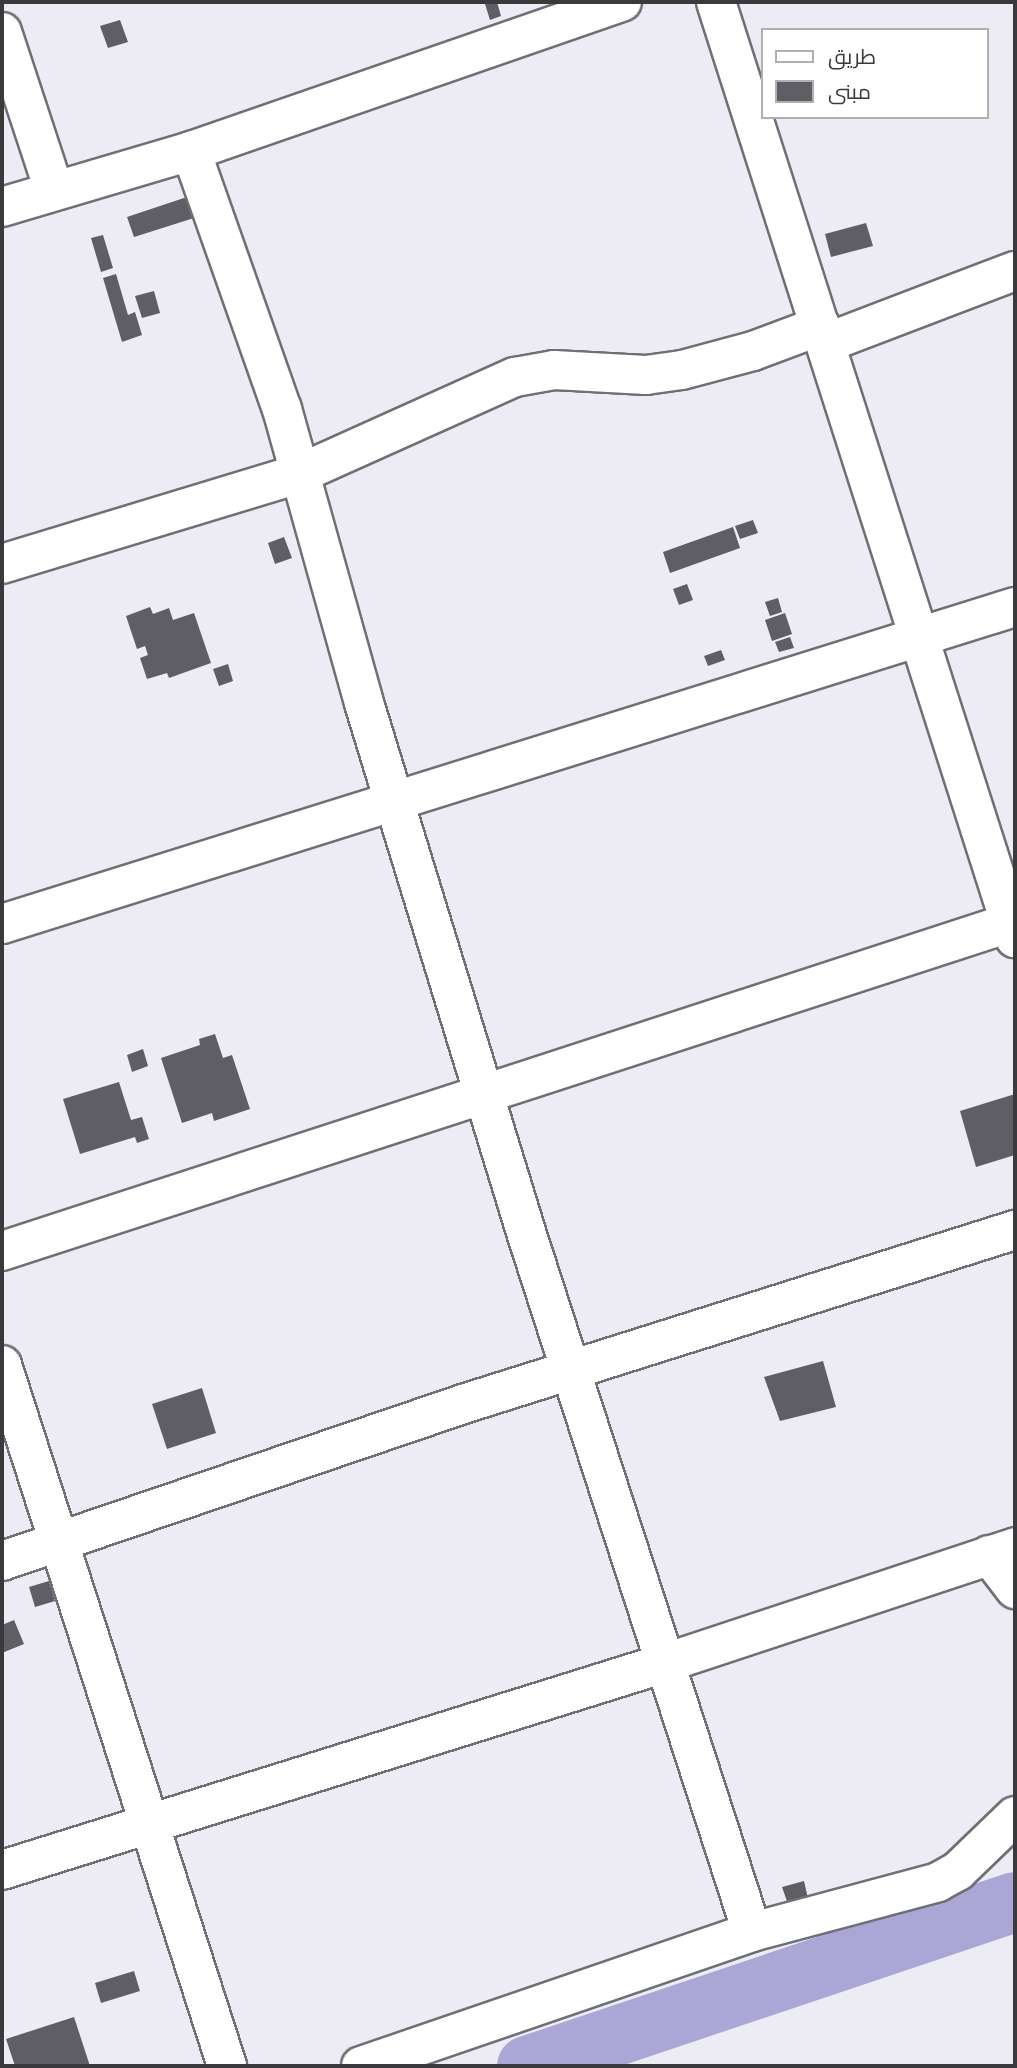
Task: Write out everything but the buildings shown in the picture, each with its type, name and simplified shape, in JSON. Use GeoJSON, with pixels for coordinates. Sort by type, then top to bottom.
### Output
{"type":"FeatureCollection","features":[{"type":"Feature","properties":{"kind":"street"},"geometry":{"type":"LineString","coordinates":[[2,207],[191,151],[622,2]]}},
{"type":"Feature","properties":{"kind":"street"},"geometry":{"type":"LineString","coordinates":[[2,1251],[485,1096],[850,971],[1013,927],[716,2]]}},
{"type":"Feature","properties":{"kind":"street"},"geometry":{"type":"LineString","coordinates":[[2,32],[54,190]]}},
{"type":"Feature","properties":{"kind":"street"},"geometry":{"type":"LineString","coordinates":[[191,151],[238,274],[301,473],[394,799],[485,1096],[571,1374],[752,1932]]}},
{"type":"Feature","properties":{"kind":"street"},"geometry":{"type":"LineString","coordinates":[[2,565],[301,473],[515,377],[554,370],[646,375],[682,370],[823,334],[1015,271]]}},
{"type":"Feature","properties":{"kind":"street"},"geometry":{"type":"LineString","coordinates":[[2,924],[394,799],[1015,607]]}},
{"type":"Feature","properties":{"kind":"street"},"geometry":{"type":"LineString","coordinates":[[2,1561],[463,1404],[571,1374],[1015,1230]]}},
{"type":"Feature","properties":{"kind":"street"},"geometry":{"type":"LineString","coordinates":[[2,1365],[227,2066]]}},
{"type":"Feature","properties":{"kind":"street"},"geometry":{"type":"LineString","coordinates":[[2,1870],[665,1663],[1002,1551],[1015,1589]]}},
{"type":"Feature","properties":{"kind":"street"},"geometry":{"type":"LineString","coordinates":[[361,2066],[752,1932],[939,1882],[958,1871],[1015,1816]]}},
{"type":"Feature","properties":{"kind":"waterway"},"geometry":{"type":"LineString","coordinates":[[527,2066],[1015,1902]]}}]}
